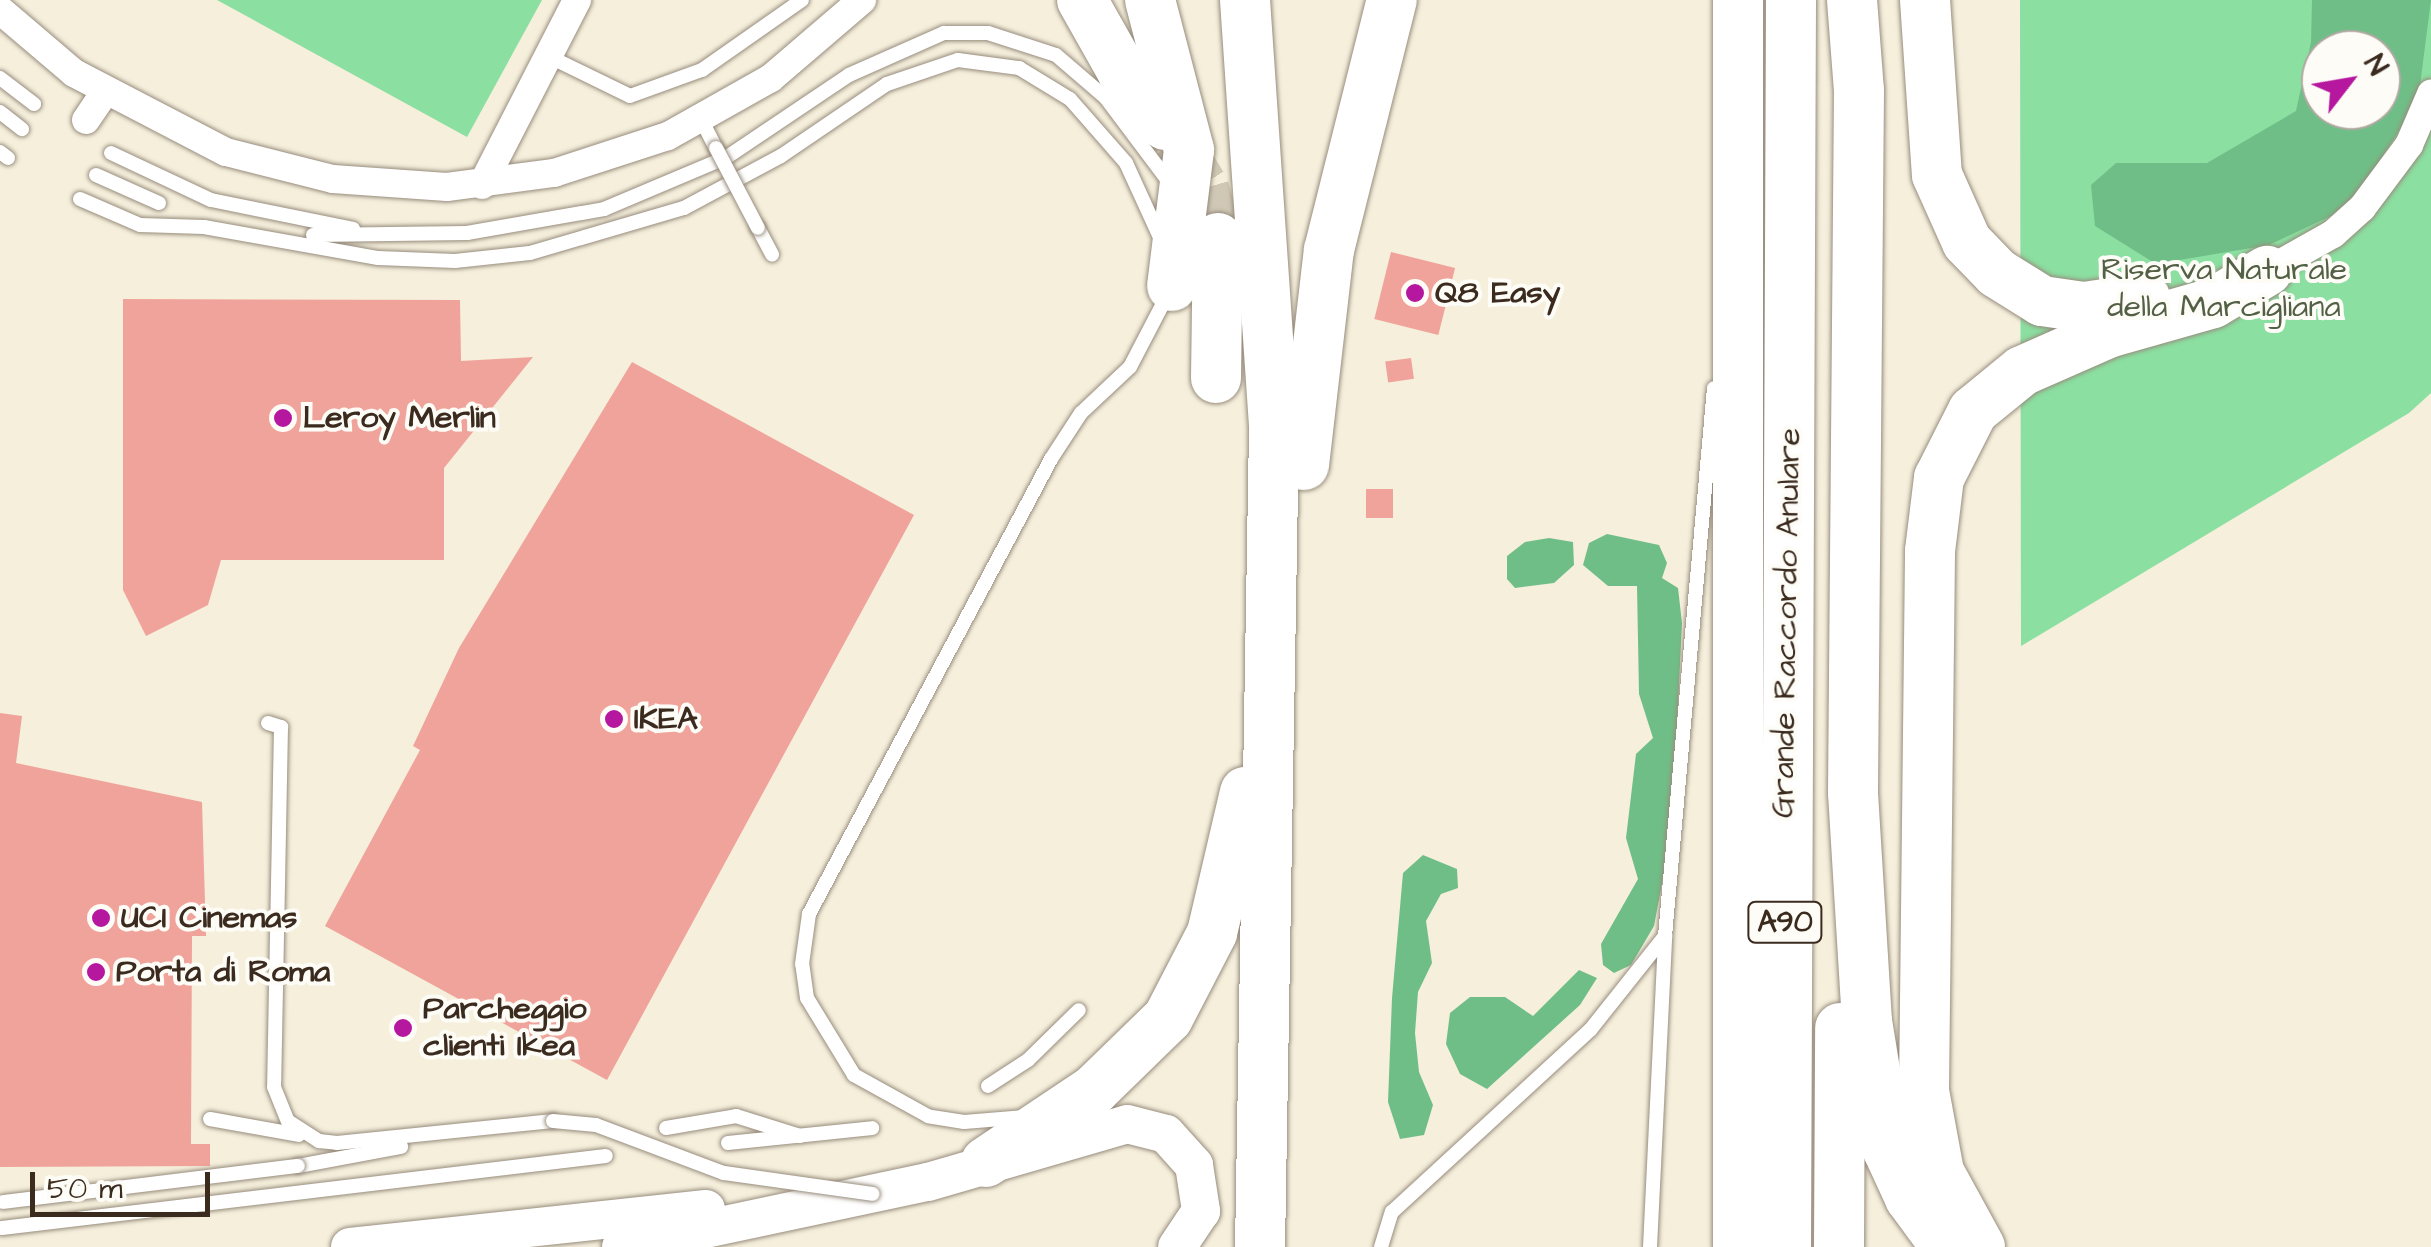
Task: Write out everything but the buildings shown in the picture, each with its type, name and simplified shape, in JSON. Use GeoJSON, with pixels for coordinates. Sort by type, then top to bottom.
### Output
{"type":"FeatureCollection","features":[{"type":"Feature","properties":{"kind":"highway"},"geometry":{"type":"LineString","coordinates":[[1082,0],[1122,71],[1165,126]]}},
{"type":"Feature","properties":{"kind":"highway"},"geometry":{"type":"LineString","coordinates":[[1150,0],[1190,150],[1172,286]]}},
{"type":"Feature","properties":{"kind":"highway"},"geometry":{"type":"LineString","coordinates":[[1245,0],[1273,362],[1260,1247]]}},
{"type":"Feature","properties":{"kind":"highway"},"geometry":{"type":"LineString","coordinates":[[1264,1119],[1315,337],[1329,250],[1392,0]]}},
{"type":"Feature","properties":{"kind":"highway","name":"Grande Raccordo Anulare"},"geometry":{"type":"LineString","coordinates":[[1738,0],[1724,345],[1762,598],[1786,1247]]}},
{"type":"Feature","properties":{"kind":"highway","name":"Grande Raccordo Anulare"},"geometry":{"type":"LineString","coordinates":[[1738,1247],[1762,598],[1791,326],[1790,0]]}},
{"type":"Feature","properties":{"kind":"highway"},"geometry":{"type":"LineString","coordinates":[[1852,0],[1859,90]]}},
{"type":"Feature","properties":{"kind":"highway"},"geometry":{"type":"LineString","coordinates":[[1839,1247],[1842,954],[1853,793],[1853,312],[1864,0]]}},
{"type":"Feature","properties":{"kind":"highway"},"geometry":{"type":"LineString","coordinates":[[1925,0],[1940,190],[1967,242],[1997,273],[2042,301],[2084,307],[2267,271]]}},
{"type":"Feature","properties":{"kind":"highway"},"geometry":{"type":"LineString","coordinates":[[1216,378],[1218,238]]}},
{"type":"Feature","properties":{"kind":"highway"},"geometry":{"type":"LineString","coordinates":[[1980,1247],[1939,1172],[1925,1105],[1930,551],[1938,478],[1973,411],[2022,372],[2108,333],[2212,303],[2267,271]]}},
{"type":"Feature","properties":{"kind":"highway"},"geometry":{"type":"LineString","coordinates":[[986,1162],[1061,1114],[1133,1056],[1168,1018],[1194,974],[1226,888],[1269,670]]}},
{"type":"Feature","properties":{"kind":"highway"},"geometry":{"type":"LineString","coordinates":[[1853,793],[1879,1117],[1901,1182],[1946,1247]]}},
{"type":"Feature","properties":{"kind":"main road"},"geometry":{"type":"LineString","coordinates":[[621,1247],[873,1194],[1120,1124],[1166,1134],[1191,1160],[1202,1198],[1196,1226],[1177,1247]]}},
{"type":"Feature","properties":{"kind":"main road"},"geometry":{"type":"LineString","coordinates":[[350,1247],[873,1194]]}},
{"type":"Feature","properties":{"kind":"street"},"geometry":{"type":"LineString","coordinates":[[482,185],[577,0]]}},
{"type":"Feature","properties":{"kind":"street"},"geometry":{"type":"LineString","coordinates":[[0,10],[52,58],[106,92],[200,142],[265,166],[379,185],[482,185],[627,152],[701,120],[770,78],[862,0]]}},
{"type":"Feature","properties":{"kind":"street"},"geometry":{"type":"LineString","coordinates":[[86,120],[106,92]]}},
{"type":"Feature","properties":{"kind":"street"},"geometry":{"type":"LineString","coordinates":[[2267,271],[2333,234],[2362,208],[2409,145],[2431,94]]}},
{"type":"Feature","properties":{"kind":"lane"},"geometry":{"type":"LineString","coordinates":[[548,56],[630,96],[702,70],[802,0]]}},
{"type":"Feature","properties":{"kind":"lane"},"geometry":{"type":"LineString","coordinates":[[313,234],[484,231],[638,198],[727,157],[902,46],[944,34],[988,33],[1056,55],[1106,98],[1166,178]]}},
{"type":"Feature","properties":{"kind":"lane"},"geometry":{"type":"LineString","coordinates":[[80,199],[150,228],[204,227],[378,258],[455,261],[530,253],[684,208],[781,156],[887,84],[937,63],[979,61],[1043,80],[1099,128],[1148,204],[1172,286],[1130,367],[1081,413],[1051,459],[817,896],[802,964],[807,998],[823,1032],[854,1075],[889,1098],[928,1116],[964,1122],[1061,1114]]}},
{"type":"Feature","properties":{"kind":"lane"},"geometry":{"type":"LineString","coordinates":[[0,78],[34,104]]}},
{"type":"Feature","properties":{"kind":"lane"},"geometry":{"type":"LineString","coordinates":[[0,112],[22,128]]}},
{"type":"Feature","properties":{"kind":"lane"},"geometry":{"type":"LineString","coordinates":[[701,120],[772,254]]}},
{"type":"Feature","properties":{"kind":"lane"},"geometry":{"type":"LineString","coordinates":[[111,153],[211,200],[383,234]]}},
{"type":"Feature","properties":{"kind":"lane"},"geometry":{"type":"LineString","coordinates":[[96,175],[159,203]]}},
{"type":"Feature","properties":{"kind":"lane"},"geometry":{"type":"LineString","coordinates":[[1650,1247],[1665,936],[1712,420],[1724,345]]}},
{"type":"Feature","properties":{"kind":"lane"},"geometry":{"type":"LineString","coordinates":[[275,725],[280,766],[274,1087],[288,1121],[319,1141]]}},
{"type":"Feature","properties":{"kind":"lane"},"geometry":{"type":"LineString","coordinates":[[1380,1247],[1392,1212],[1591,1029],[1665,936]]}},
{"type":"Feature","properties":{"kind":"lane"},"geometry":{"type":"LineString","coordinates":[[988,1086],[1028,1060],[1078,1010]]}},
{"type":"Feature","properties":{"kind":"lane"},"geometry":{"type":"LineString","coordinates":[[666,1128],[736,1116],[800,1136]]}},
{"type":"Feature","properties":{"kind":"lane"},"geometry":{"type":"LineString","coordinates":[[210,1119],[319,1141],[469,1134]]}},
{"type":"Feature","properties":{"kind":"lane"},"geometry":{"type":"LineString","coordinates":[[3,1202],[222,1180],[469,1134],[574,1121],[724,1173],[873,1194]]}},
{"type":"Feature","properties":{"kind":"lane"},"geometry":{"type":"LineString","coordinates":[[728,1142],[872,1128]]}},
{"type":"Feature","properties":{"kind":"lane"},"geometry":{"type":"LineString","coordinates":[[2,1223],[43,1224],[606,1152],[306,1183]]}},
{"type":"Feature","properties":{"kind":"green space"},"geometry":{"type":"Polygon","coordinates":[[[217,0],[542,0],[467,137],[217,0]]]}},
{"type":"Feature","properties":{"kind":"green space","name":"Riserva Naturale della Marcigliana"},"geometry":{"type":"Polygon","coordinates":[[[2020,0],[2431,0],[2431,393],[2409,413],[2021,646],[2020,0]]]}},
{"type":"Feature","properties":{"kind":"green space"},"geometry":{"type":"Polygon","coordinates":[[[2312,0],[2431,0],[2418,101],[2401,128],[2401,30],[2311,30],[2312,0]]]}},
{"type":"Feature","properties":{"kind":"green space"},"geometry":{"type":"Polygon","coordinates":[[[2301,88],[2301,130],[2399,130],[2350,207],[2269,245],[2156,264],[2095,226],[2091,185],[2116,163],[2207,163],[2296,111],[2301,88]]]}},
{"type":"Feature","properties":{"kind":"green space"},"geometry":{"type":"Polygon","coordinates":[[[1607,534],[1659,545],[1667,563],[1662,578],[1678,588],[1682,623],[1672,831],[1654,926],[1631,965],[1614,973],[1603,965],[1601,944],[1638,879],[1626,838],[1636,754],[1653,738],[1639,694],[1637,586],[1608,586],[1583,565],[1589,543],[1607,534]]]}},
{"type":"Feature","properties":{"kind":"green space"},"geometry":{"type":"Polygon","coordinates":[[[1549,538],[1573,542],[1574,565],[1554,583],[1515,588],[1507,579],[1507,556],[1525,542],[1549,538]]]}},
{"type":"Feature","properties":{"kind":"green space"},"geometry":{"type":"Polygon","coordinates":[[[1423,855],[1457,869],[1458,888],[1441,894],[1426,921],[1432,963],[1418,992],[1415,1033],[1419,1072],[1433,1105],[1424,1135],[1400,1139],[1388,1102],[1392,998],[1403,873],[1423,855]]]}},
{"type":"Feature","properties":{"kind":"green space"},"geometry":{"type":"Polygon","coordinates":[[[1579,970],[1597,978],[1580,1005],[1487,1089],[1460,1074],[1446,1044],[1450,1013],[1470,997],[1505,997],[1533,1016],[1579,970]]]}},
{"type":"Feature","properties":{"kind":"tunnel"},"geometry":{"type":"LineString","coordinates":[[1176,142],[1204,188],[1218,238]]}},
{"type":"Feature","properties":{"kind":"place","name":"Q8 Easy"},"geometry":{"type":"Point","coordinates":[1415,293]}},
{"type":"Feature","properties":{"kind":"place","name":"Leroy Merlin"},"geometry":{"type":"Point","coordinates":[283,418]}},
{"type":"Feature","properties":{"kind":"place","name":"IKEA"},"geometry":{"type":"Point","coordinates":[614,719]}},
{"type":"Feature","properties":{"kind":"place","name":"UCI Cinemas"},"geometry":{"type":"Point","coordinates":[101,918]}},
{"type":"Feature","properties":{"kind":"place","name":"Porta di Roma"},"geometry":{"type":"Point","coordinates":[96,972]}},
{"type":"Feature","properties":{"kind":"place","name":"Parcheggio clienti Ikea"},"geometry":{"type":"Point","coordinates":[403,1028]}}]}
